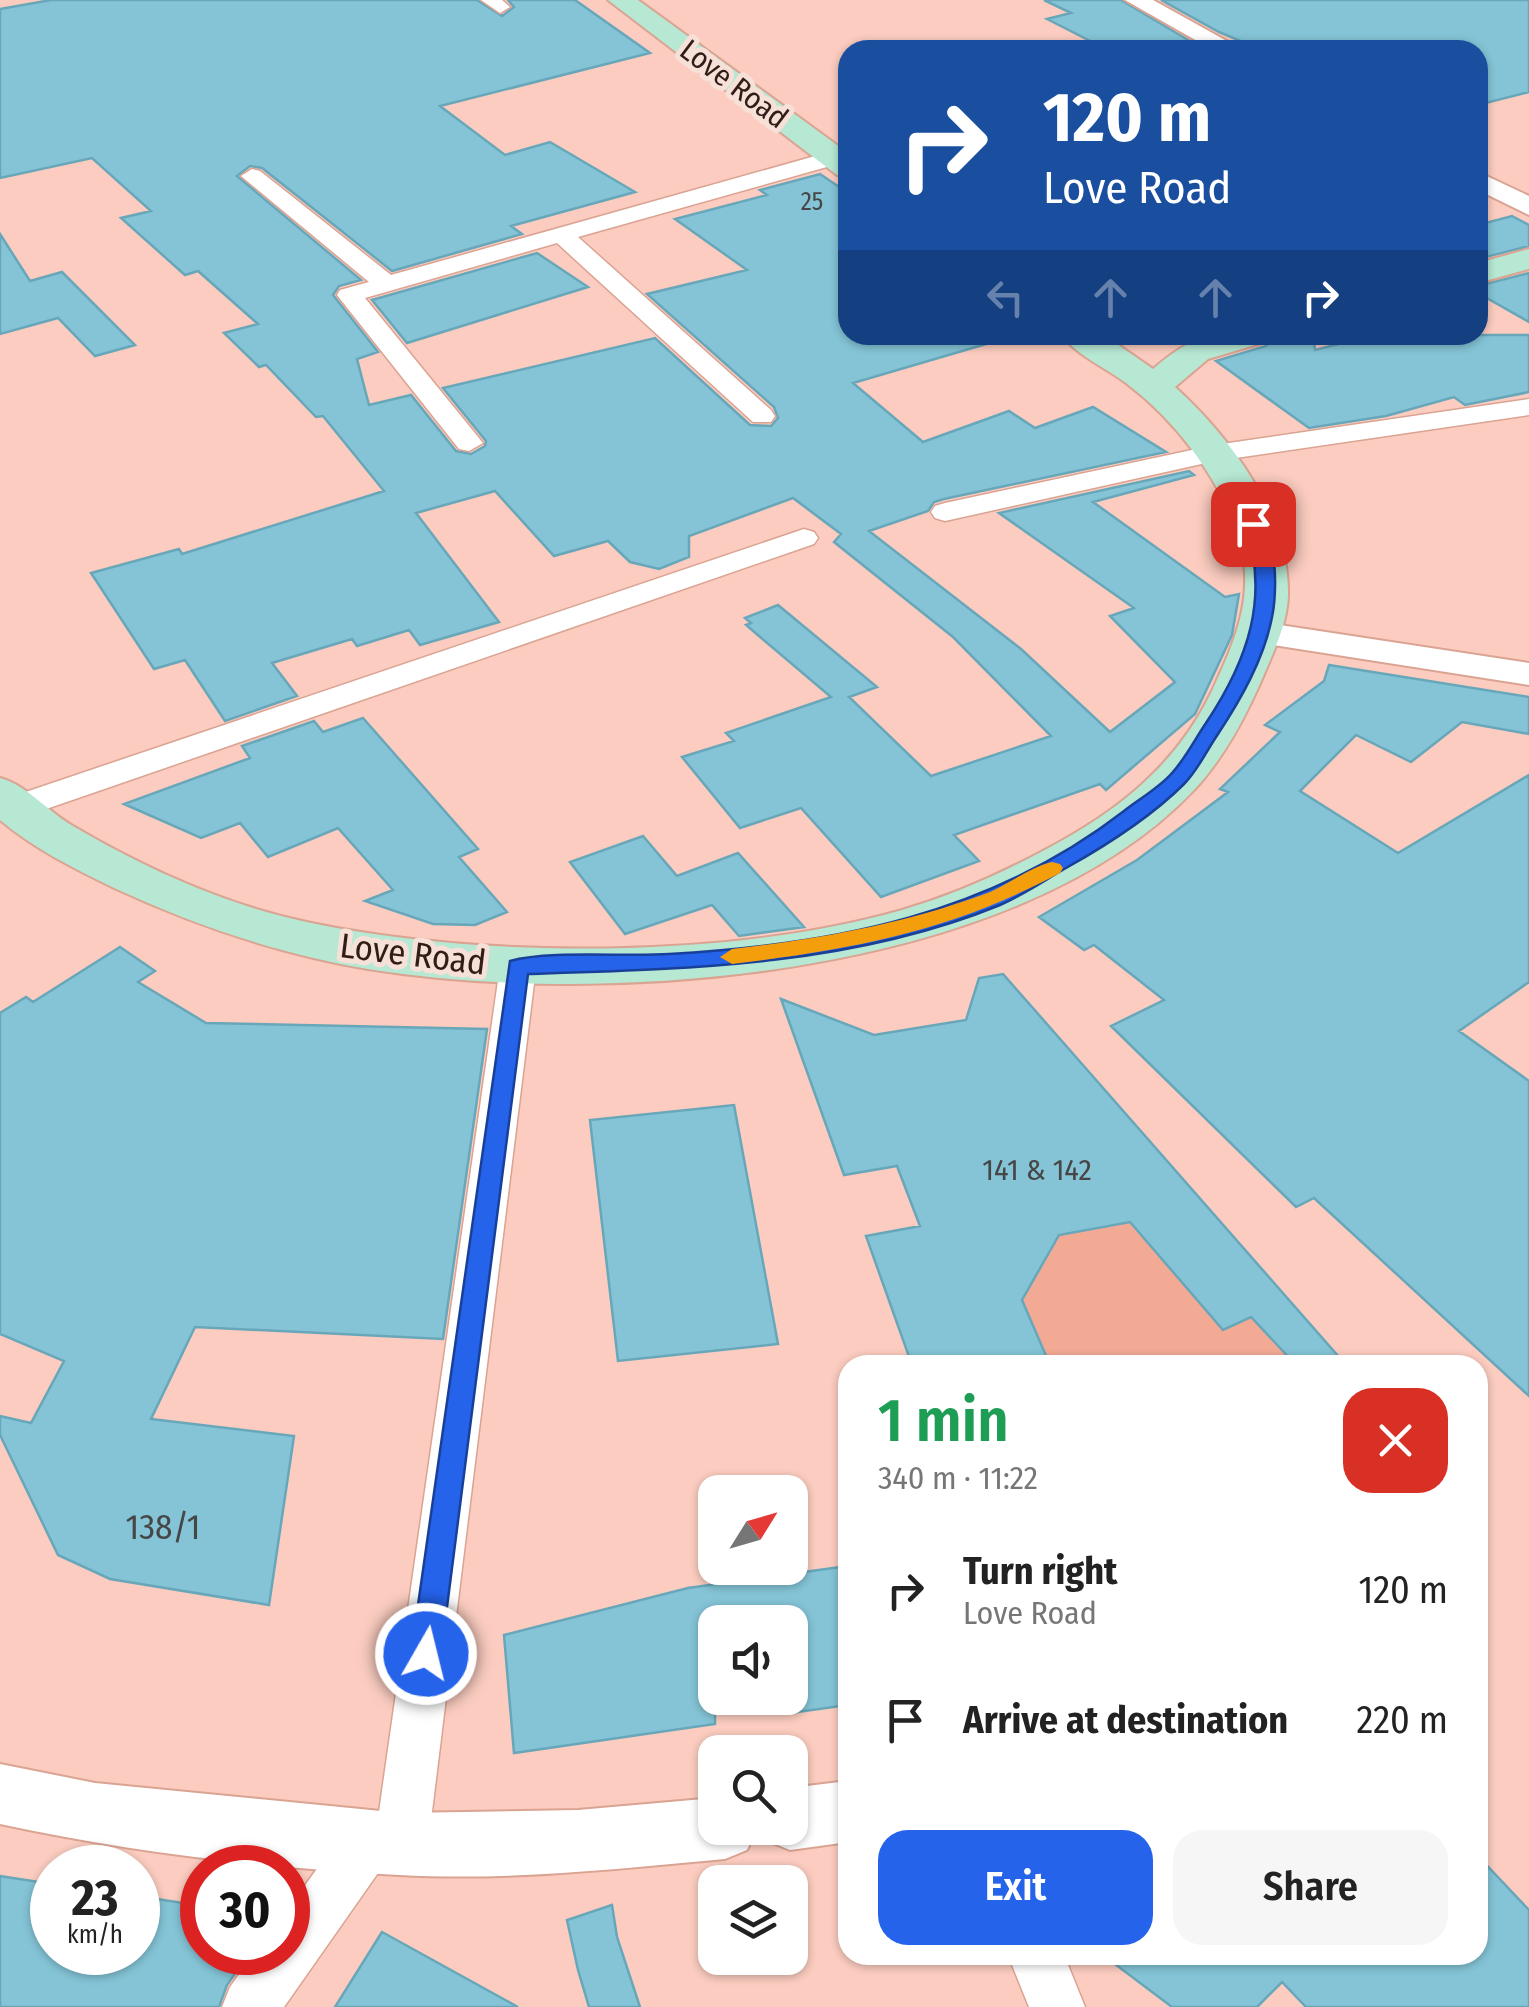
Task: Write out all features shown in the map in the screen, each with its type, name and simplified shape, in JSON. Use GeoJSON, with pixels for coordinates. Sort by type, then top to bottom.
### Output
{"type":"FeatureCollection","features":[{"type":"Feature","properties":{"kind":"main road","name":"Love Road"},"geometry":{"type":"LineString","coordinates":[[621,0],[838,162]]}},
{"type":"Feature","properties":{"kind":"main road"},"geometry":{"type":"LineString","coordinates":[[1488,252],[1529,240]]}},
{"type":"Feature","properties":{"kind":"main road"},"geometry":{"type":"LineString","coordinates":[[1488,270],[1529,259]]}},
{"type":"Feature","properties":{"kind":"main road","name":"Love Road"},"geometry":{"type":"LineString","coordinates":[[7,801],[61,841],[161,892],[298,938],[418,961],[518,967],[670,962],[778,953],[899,931],[994,899],[1100,840],[1178,778],[1230,701],[1260,632],[1268,595],[1264,554],[1253,524],[1215,452],[1154,387],[1094,345]]}},
{"type":"Feature","properties":{"kind":"main road"},"geometry":{"type":"LineString","coordinates":[[1154,387],[1168,345]]}},
{"type":"Feature","properties":{"kind":"street"},"geometry":{"type":"LineString","coordinates":[[1136,0],[1212,40]]}},
{"type":"Feature","properties":{"kind":"street"},"geometry":{"type":"LineString","coordinates":[[469,444],[349,295],[562,234],[838,164]]}},
{"type":"Feature","properties":{"kind":"street"},"geometry":{"type":"LineString","coordinates":[[252,176],[388,284]]}},
{"type":"Feature","properties":{"kind":"street"},"geometry":{"type":"LineString","coordinates":[[1488,185],[1529,208]]}},
{"type":"Feature","properties":{"kind":"street"},"geometry":{"type":"LineString","coordinates":[[562,234],[762,416]]}},
{"type":"Feature","properties":{"kind":"street"},"geometry":{"type":"LineString","coordinates":[[945,512],[1215,452],[1529,407]]}},
{"type":"Feature","properties":{"kind":"street"},"geometry":{"type":"LineString","coordinates":[[7,801],[804,538]]}},
{"type":"Feature","properties":{"kind":"street"},"geometry":{"type":"LineString","coordinates":[[1260,632],[1529,674]]}},
{"type":"Feature","properties":{"kind":"street"},"geometry":{"type":"LineString","coordinates":[[250,2007],[385,1843],[518,967]]}},
{"type":"Feature","properties":{"kind":"street"},"geometry":{"type":"LineString","coordinates":[[0,1794],[94,1814],[385,1843],[578,1842],[698,1831]]}},
{"type":"Feature","properties":{"kind":"street"},"geometry":{"type":"LineString","coordinates":[[808,1817],[838,1812]]}},
{"type":"Feature","properties":{"kind":"street"},"geometry":{"type":"LineString","coordinates":[[1040,1965],[1057,2007]]}},
{"type":"Feature","properties":{"kind":"shaded area"},"geometry":{"type":"Polygon","coordinates":[[[1130,1222],[1223,1329],[1251,1317],[1287,1355],[1046,1355],[1022,1300],[1059,1235],[1130,1222]]]}},
{"type":"Feature","properties":{"kind":"building"},"geometry":{"type":"Polygon","coordinates":[[[51,0],[477,0],[502,16],[514,7],[508,0],[575,0],[650,53],[440,106],[505,155],[550,142],[635,192],[511,226],[522,234],[392,271],[262,168],[250,166],[237,176],[361,280],[339,286],[333,295],[378,352],[357,359],[369,405],[411,395],[456,451],[471,454],[485,446],[486,441],[443,388],[655,338],[750,425],[771,426],[778,418],[774,407],[647,294],[747,270],[675,219],[767,195],[760,190],[820,174],[838,186],[838,345],[983,345],[853,383],[923,442],[1009,411],[1035,428],[1093,407],[1166,452],[944,499],[934,502],[928,511],[869,531],[1021,649],[1110,732],[1175,682],[1110,616],[1134,608],[999,513],[1189,471],[1194,475],[1093,502],[1225,597],[1239,594],[1232,635],[1195,714],[1106,790],[1100,784],[954,835],[979,861],[881,897],[801,808],[740,828],[682,757],[734,741],[726,733],[831,697],[746,625],[751,623],[745,618],[778,605],[877,687],[849,697],[931,776],[1051,736],[953,637],[834,542],[841,534],[793,498],[689,536],[689,557],[659,569],[630,562],[608,541],[554,556],[495,491],[416,513],[499,622],[420,645],[409,630],[357,646],[352,639],[272,663],[297,696],[225,721],[185,660],[154,669],[91,573],[179,549],[182,554],[384,491],[323,416],[316,417],[266,365],[259,367],[224,333],[258,324],[198,271],[185,275],[121,218],[151,211],[92,158],[0,178],[0,9],[51,0]]]}},
{"type":"Feature","properties":{"kind":"building"},"geometry":{"type":"Polygon","coordinates":[[[1044,0],[1121,0],[1188,40],[1088,40],[1047,19],[1071,13],[1044,0]]]}},
{"type":"Feature","properties":{"kind":"building"},"geometry":{"type":"Polygon","coordinates":[[[1161,0],[1529,0],[1529,92],[1488,102],[1488,40],[1238,40],[1161,0]]]}},
{"type":"Feature","properties":{"kind":"building"},"geometry":{"type":"Polygon","coordinates":[[[1512,216],[1529,225],[1529,246],[1488,256],[1488,222],[1512,216]]]}},
{"type":"Feature","properties":{"kind":"building"},"geometry":{"type":"Polygon","coordinates":[[[0,234],[30,281],[62,272],[135,345],[95,356],[58,318],[0,334],[0,234]]]}},
{"type":"Feature","properties":{"kind":"building"},"geometry":{"type":"Polygon","coordinates":[[[537,253],[588,287],[407,343],[372,300],[537,253]]]}},
{"type":"Feature","properties":{"kind":"building"},"geometry":{"type":"Polygon","coordinates":[[[1529,273],[1529,322],[1488,299],[1488,283],[1529,273]]]}},
{"type":"Feature","properties":{"kind":"building"},"geometry":{"type":"Polygon","coordinates":[[[1488,335],[1529,335],[1529,392],[1465,405],[1454,397],[1386,416],[1309,428],[1216,361],[1266,346],[1314,345],[1315,350],[1335,345],[1488,345],[1488,335]]]}},
{"type":"Feature","properties":{"kind":"building"},"geometry":{"type":"Polygon","coordinates":[[[1329,665],[1529,697],[1529,734],[1462,722],[1411,762],[1356,735],[1300,791],[1398,853],[1529,775],[1529,982],[1459,1031],[1529,1081],[1529,1396],[1314,1198],[1296,1207],[1111,1026],[1164,1000],[1094,945],[1084,950],[1039,917],[1137,860],[1228,792],[1220,789],[1280,732],[1265,725],[1324,681],[1329,665]]]}},
{"type":"Feature","properties":{"kind":"building"},"geometry":{"type":"Polygon","coordinates":[[[363,718],[478,849],[459,857],[507,912],[475,925],[433,924],[365,901],[393,890],[338,828],[268,857],[240,823],[201,838],[124,804],[250,758],[242,746],[314,721],[323,732],[363,718]]]}},
{"type":"Feature","properties":{"kind":"building"},"geometry":{"type":"Polygon","coordinates":[[[643,836],[677,876],[738,853],[804,927],[739,936],[712,905],[625,934],[570,862],[643,836]]]}},
{"type":"Feature","properties":{"kind":"building"},"geometry":{"type":"Polygon","coordinates":[[[120,947],[155,971],[138,982],[206,1023],[487,1029],[443,1339],[195,1327],[151,1419],[294,1436],[269,1605],[110,1579],[58,1555],[0,1435],[0,1416],[31,1423],[64,1361],[0,1334],[0,1013],[26,997],[33,1002],[120,947]]]}},
{"type":"Feature","properties":{"kind":"building"},"geometry":{"type":"Polygon","coordinates":[[[1003,974],[1337,1355],[1287,1355],[1251,1317],[1223,1330],[1130,1222],[1059,1235],[1022,1300],[1046,1355],[908,1355],[866,1236],[920,1226],[897,1166],[844,1175],[781,999],[874,1035],[966,1020],[979,978],[1003,974]]]}},
{"type":"Feature","properties":{"kind":"building"},"geometry":{"type":"Polygon","coordinates":[[[734,1105],[778,1344],[618,1361],[590,1120],[734,1105]]]}},
{"type":"Feature","properties":{"kind":"building"},"geometry":{"type":"Polygon","coordinates":[[[838,1567],[838,1706],[808,1711],[808,1605],[698,1605],[698,1715],[715,1715],[715,1724],[514,1753],[504,1635],[688,1588],[808,1585],[808,1572],[838,1567]]]}},
{"type":"Feature","properties":{"kind":"building"},"geometry":{"type":"Polygon","coordinates":[[[1488,1867],[1529,1910],[1529,2007],[1306,2007],[1282,1982],[1257,2007],[1172,2007],[1116,1965],[1488,1965],[1488,1867]]]}},
{"type":"Feature","properties":{"kind":"building"},"geometry":{"type":"Polygon","coordinates":[[[0,1876],[30,1881],[30,1975],[160,1975],[160,1899],[180,1903],[180,1975],[234,1975],[219,2007],[0,2007],[0,1876]]]}},
{"type":"Feature","properties":{"kind":"building"},"geometry":{"type":"Polygon","coordinates":[[[612,1905],[617,1937],[640,2007],[589,2007],[578,1970],[567,1920],[612,1905]]]}},
{"type":"Feature","properties":{"kind":"building"},"geometry":{"type":"Polygon","coordinates":[[[382,1932],[518,2007],[335,2007],[382,1932]]]}},
{"type":"Feature","properties":{"kind":"slow traffic"},"geometry":{"type":"LineString","coordinates":[[732,957],[839,944],[899,931],[994,899],[1052,868]]}},
{"type":"Feature","properties":{"kind":"route"},"geometry":{"type":"LineString","coordinates":[[426,1654],[518,967],[670,962],[778,953],[899,931],[994,899],[1100,840],[1178,778],[1230,701],[1260,632],[1268,595],[1264,554],[1253,524]]}}]}
